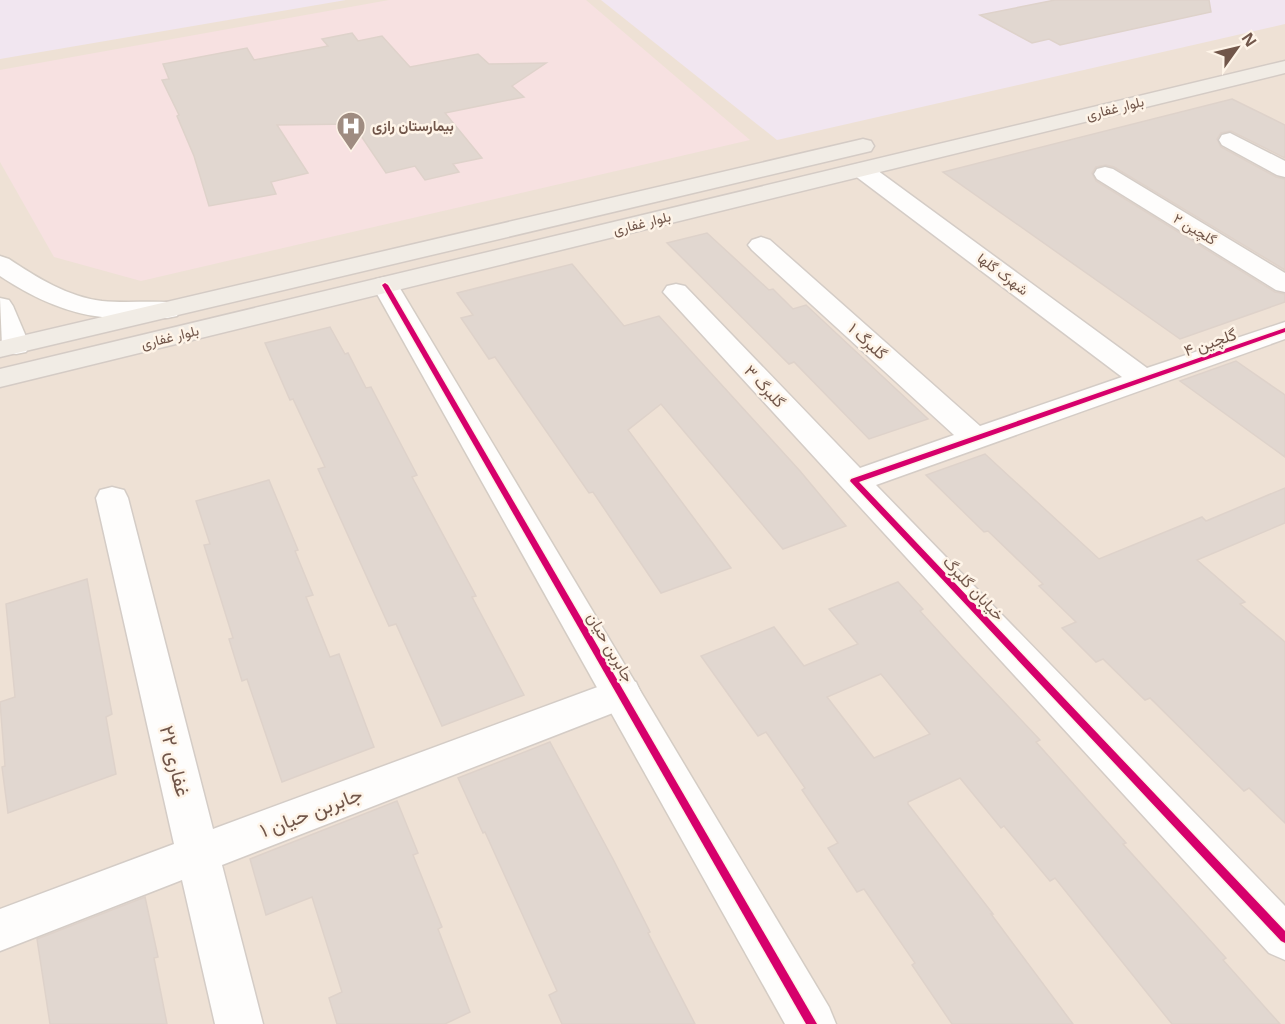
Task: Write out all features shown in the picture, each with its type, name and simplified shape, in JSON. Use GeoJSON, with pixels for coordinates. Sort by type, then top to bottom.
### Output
{"type":"FeatureCollection","features":[{"type":"Feature","properties":{"kind":"main road","name":"بلوار غفاری"},"geometry":{"type":"LineString","coordinates":[[951,125],[1285,46]]}},
{"type":"Feature","properties":{"kind":"main road","name":"بلوار غفاری"},"geometry":{"type":"LineString","coordinates":[[8,347],[167,310],[876,158],[1285,67]]}},
{"type":"Feature","properties":{"kind":"main road","name":"بلوار غفاری"},"geometry":{"type":"LineString","coordinates":[[0,378],[385,285],[876,158]]}},
{"type":"Feature","properties":{"kind":"street"},"geometry":{"type":"LineString","coordinates":[[1230,140],[1285,170]]}},
{"type":"Feature","properties":{"kind":"street","name":"شهرک گلها"},"geometry":{"type":"LineString","coordinates":[[876,158],[1154,375]]}},
{"type":"Feature","properties":{"kind":"street","name":"گلچین ۲"},"geometry":{"type":"LineString","coordinates":[[1105,174],[1285,284]]}},
{"type":"Feature","properties":{"kind":"street","name":"گلبرگ ۱"},"geometry":{"type":"LineString","coordinates":[[761,245],[975,438]]}},
{"type":"Feature","properties":{"kind":"street"},"geometry":{"type":"LineString","coordinates":[[0,264],[25,282],[66,299],[100,309],[167,310]]}},
{"type":"Feature","properties":{"kind":"street","name":"جابربن حیان"},"geometry":{"type":"LineString","coordinates":[[385,285],[812,1024]]}},
{"type":"Feature","properties":{"kind":"street","name":"گلبرگ ۳"},"geometry":{"type":"LineString","coordinates":[[676,292],[854,481]]}},
{"type":"Feature","properties":{"kind":"street"},"geometry":{"type":"LineString","coordinates":[[0,306],[8,347]]}},
{"type":"Feature","properties":{"kind":"street","name":"گلچین ۴"},"geometry":{"type":"LineString","coordinates":[[1154,375],[1285,330]]}},
{"type":"Feature","properties":{"kind":"street"},"geometry":{"type":"LineString","coordinates":[[1256,340],[1285,359]]}},
{"type":"Feature","properties":{"kind":"street"},"geometry":{"type":"LineString","coordinates":[[854,481],[1154,375]]}},
{"type":"Feature","properties":{"kind":"street","name":"خیابان گلبرگ"},"geometry":{"type":"LineString","coordinates":[[854,481],[1285,938]]}},
{"type":"Feature","properties":{"kind":"street","name":"غفاری ۲۲"},"geometry":{"type":"LineString","coordinates":[[112,498],[239,1024]]}},
{"type":"Feature","properties":{"kind":"street","name":"جابربن حیان ۱"},"geometry":{"type":"LineString","coordinates":[[0,930],[622,693]]}},
{"type":"Feature","properties":{"kind":"shaded area"},"geometry":{"type":"Polygon","coordinates":[[[0,0],[1285,0],[1285,1024],[0,1024],[0,0]]]}},
{"type":"Feature","properties":{"kind":"shaded area"},"geometry":{"type":"Polygon","coordinates":[[[0,0],[346,0],[0,59],[0,0]]]}},
{"type":"Feature","properties":{"kind":"shaded area","name":"بیمارستان رازی"},"geometry":{"type":"Polygon","coordinates":[[[389,0],[586,0],[750,140],[141,281],[54,257],[0,162],[0,70],[389,0]]]}},
{"type":"Feature","properties":{"kind":"shaded area"},"geometry":{"type":"Polygon","coordinates":[[[601,0],[1285,0],[1285,24],[777,140],[601,0]]]}},
{"type":"Feature","properties":{"kind":"building"},"geometry":{"type":"Polygon","coordinates":[[[1055,0],[1209,0],[1211,12],[1060,45],[1049,39],[1032,43],[980,15],[1055,0]]]}},
{"type":"Feature","properties":{"kind":"building"},"geometry":{"type":"Polygon","coordinates":[[[352,33],[358,41],[382,36],[410,67],[478,54],[489,64],[546,63],[512,86],[524,97],[445,113],[482,158],[453,164],[459,172],[425,180],[415,166],[386,173],[353,124],[277,125],[308,173],[271,182],[276,194],[209,206],[194,156],[177,116],[179,115],[162,80],[169,79],[163,64],[247,48],[254,60],[328,46],[322,39],[352,33]]]}},
{"type":"Feature","properties":{"kind":"building"},"geometry":{"type":"Polygon","coordinates":[[[1232,99],[1285,125],[1285,158],[1231,131],[1221,133],[1217,139],[1221,147],[1276,177],[1285,179],[1285,270],[1114,167],[1106,165],[1096,167],[1092,173],[1096,181],[1275,292],[1285,294],[1285,302],[1180,339],[943,172],[1232,99]]]}},
{"type":"Feature","properties":{"kind":"building"},"geometry":{"type":"Polygon","coordinates":[[[707,233],[793,309],[806,305],[928,419],[869,439],[794,362],[789,364],[667,243],[707,233]]]}},
{"type":"Feature","properties":{"kind":"building"},"geometry":{"type":"Polygon","coordinates":[[[572,264],[624,326],[659,316],[800,471],[846,526],[783,549],[661,404],[628,430],[731,568],[661,593],[593,492],[589,493],[495,357],[489,359],[461,318],[473,315],[457,293],[572,264]]]}},
{"type":"Feature","properties":{"kind":"building"},"geometry":{"type":"Polygon","coordinates":[[[330,327],[345,354],[348,353],[366,388],[371,387],[417,475],[412,477],[476,596],[472,597],[524,695],[442,726],[396,624],[389,626],[318,469],[325,467],[293,399],[290,400],[265,343],[330,327]]]}},
{"type":"Feature","properties":{"kind":"building"},"geometry":{"type":"Polygon","coordinates":[[[1236,361],[1285,395],[1285,457],[1180,381],[1236,361]]]}},
{"type":"Feature","properties":{"kind":"building"},"geometry":{"type":"Polygon","coordinates":[[[985,454],[1099,559],[1202,517],[1206,521],[1285,488],[1285,523],[1197,560],[1245,602],[1240,604],[1285,642],[1285,823],[1249,788],[1244,791],[1150,698],[1145,700],[1103,659],[1096,662],[1062,628],[1076,622],[1039,586],[1043,584],[988,531],[984,532],[926,475],[985,454]]]}},
{"type":"Feature","properties":{"kind":"building"},"geometry":{"type":"Polygon","coordinates":[[[269,480],[298,550],[295,551],[313,595],[306,597],[330,657],[339,654],[374,747],[282,782],[247,679],[242,681],[229,639],[233,638],[204,545],[210,544],[196,501],[269,480]]]}},
{"type":"Feature","properties":{"kind":"building"},"geometry":{"type":"Polygon","coordinates":[[[87,579],[112,714],[106,717],[116,774],[8,813],[2,767],[5,766],[0,702],[15,697],[6,604],[87,579]]]}},
{"type":"Feature","properties":{"kind":"building"},"geometry":{"type":"Polygon","coordinates":[[[898,582],[923,609],[920,611],[1040,740],[1036,742],[1126,843],[1123,844],[1226,958],[1223,960],[1280,1024],[1172,1024],[1055,878],[1050,881],[1004,826],[1001,828],[960,778],[908,804],[993,914],[991,914],[1073,1024],[952,1024],[912,965],[915,963],[864,889],[857,892],[828,848],[838,843],[802,790],[805,788],[766,732],[758,736],[701,656],[774,627],[804,666],[858,644],[829,609],[898,582]],[[881,674],[827,697],[874,758],[930,734],[881,674]]]}},
{"type":"Feature","properties":{"kind":"building"},"geometry":{"type":"Polygon","coordinates":[[[550,742],[614,861],[695,1024],[562,1024],[549,995],[557,991],[458,778],[550,742]]]}},
{"type":"Feature","properties":{"kind":"building"},"geometry":{"type":"Polygon","coordinates":[[[397,801],[418,853],[413,855],[442,927],[438,929],[470,1012],[445,1024],[337,1024],[329,998],[342,992],[312,897],[266,915],[250,859],[397,801]]]}},
{"type":"Feature","properties":{"kind":"building"},"geometry":{"type":"Polygon","coordinates":[[[145,897],[158,957],[154,958],[167,1024],[50,1024],[37,939],[145,897]]]}},
{"type":"Feature","properties":{"kind":"cycle path"},"geometry":{"type":"LineString","coordinates":[[385,285],[812,1024]]}},
{"type":"Feature","properties":{"kind":"cycle path"},"geometry":{"type":"LineString","coordinates":[[1285,330],[854,481],[1285,938]]}},
{"type":"Feature","properties":{"kind":"place","name":"بیمارستان رازی"},"geometry":{"type":"Point","coordinates":[351,152]}}]}
